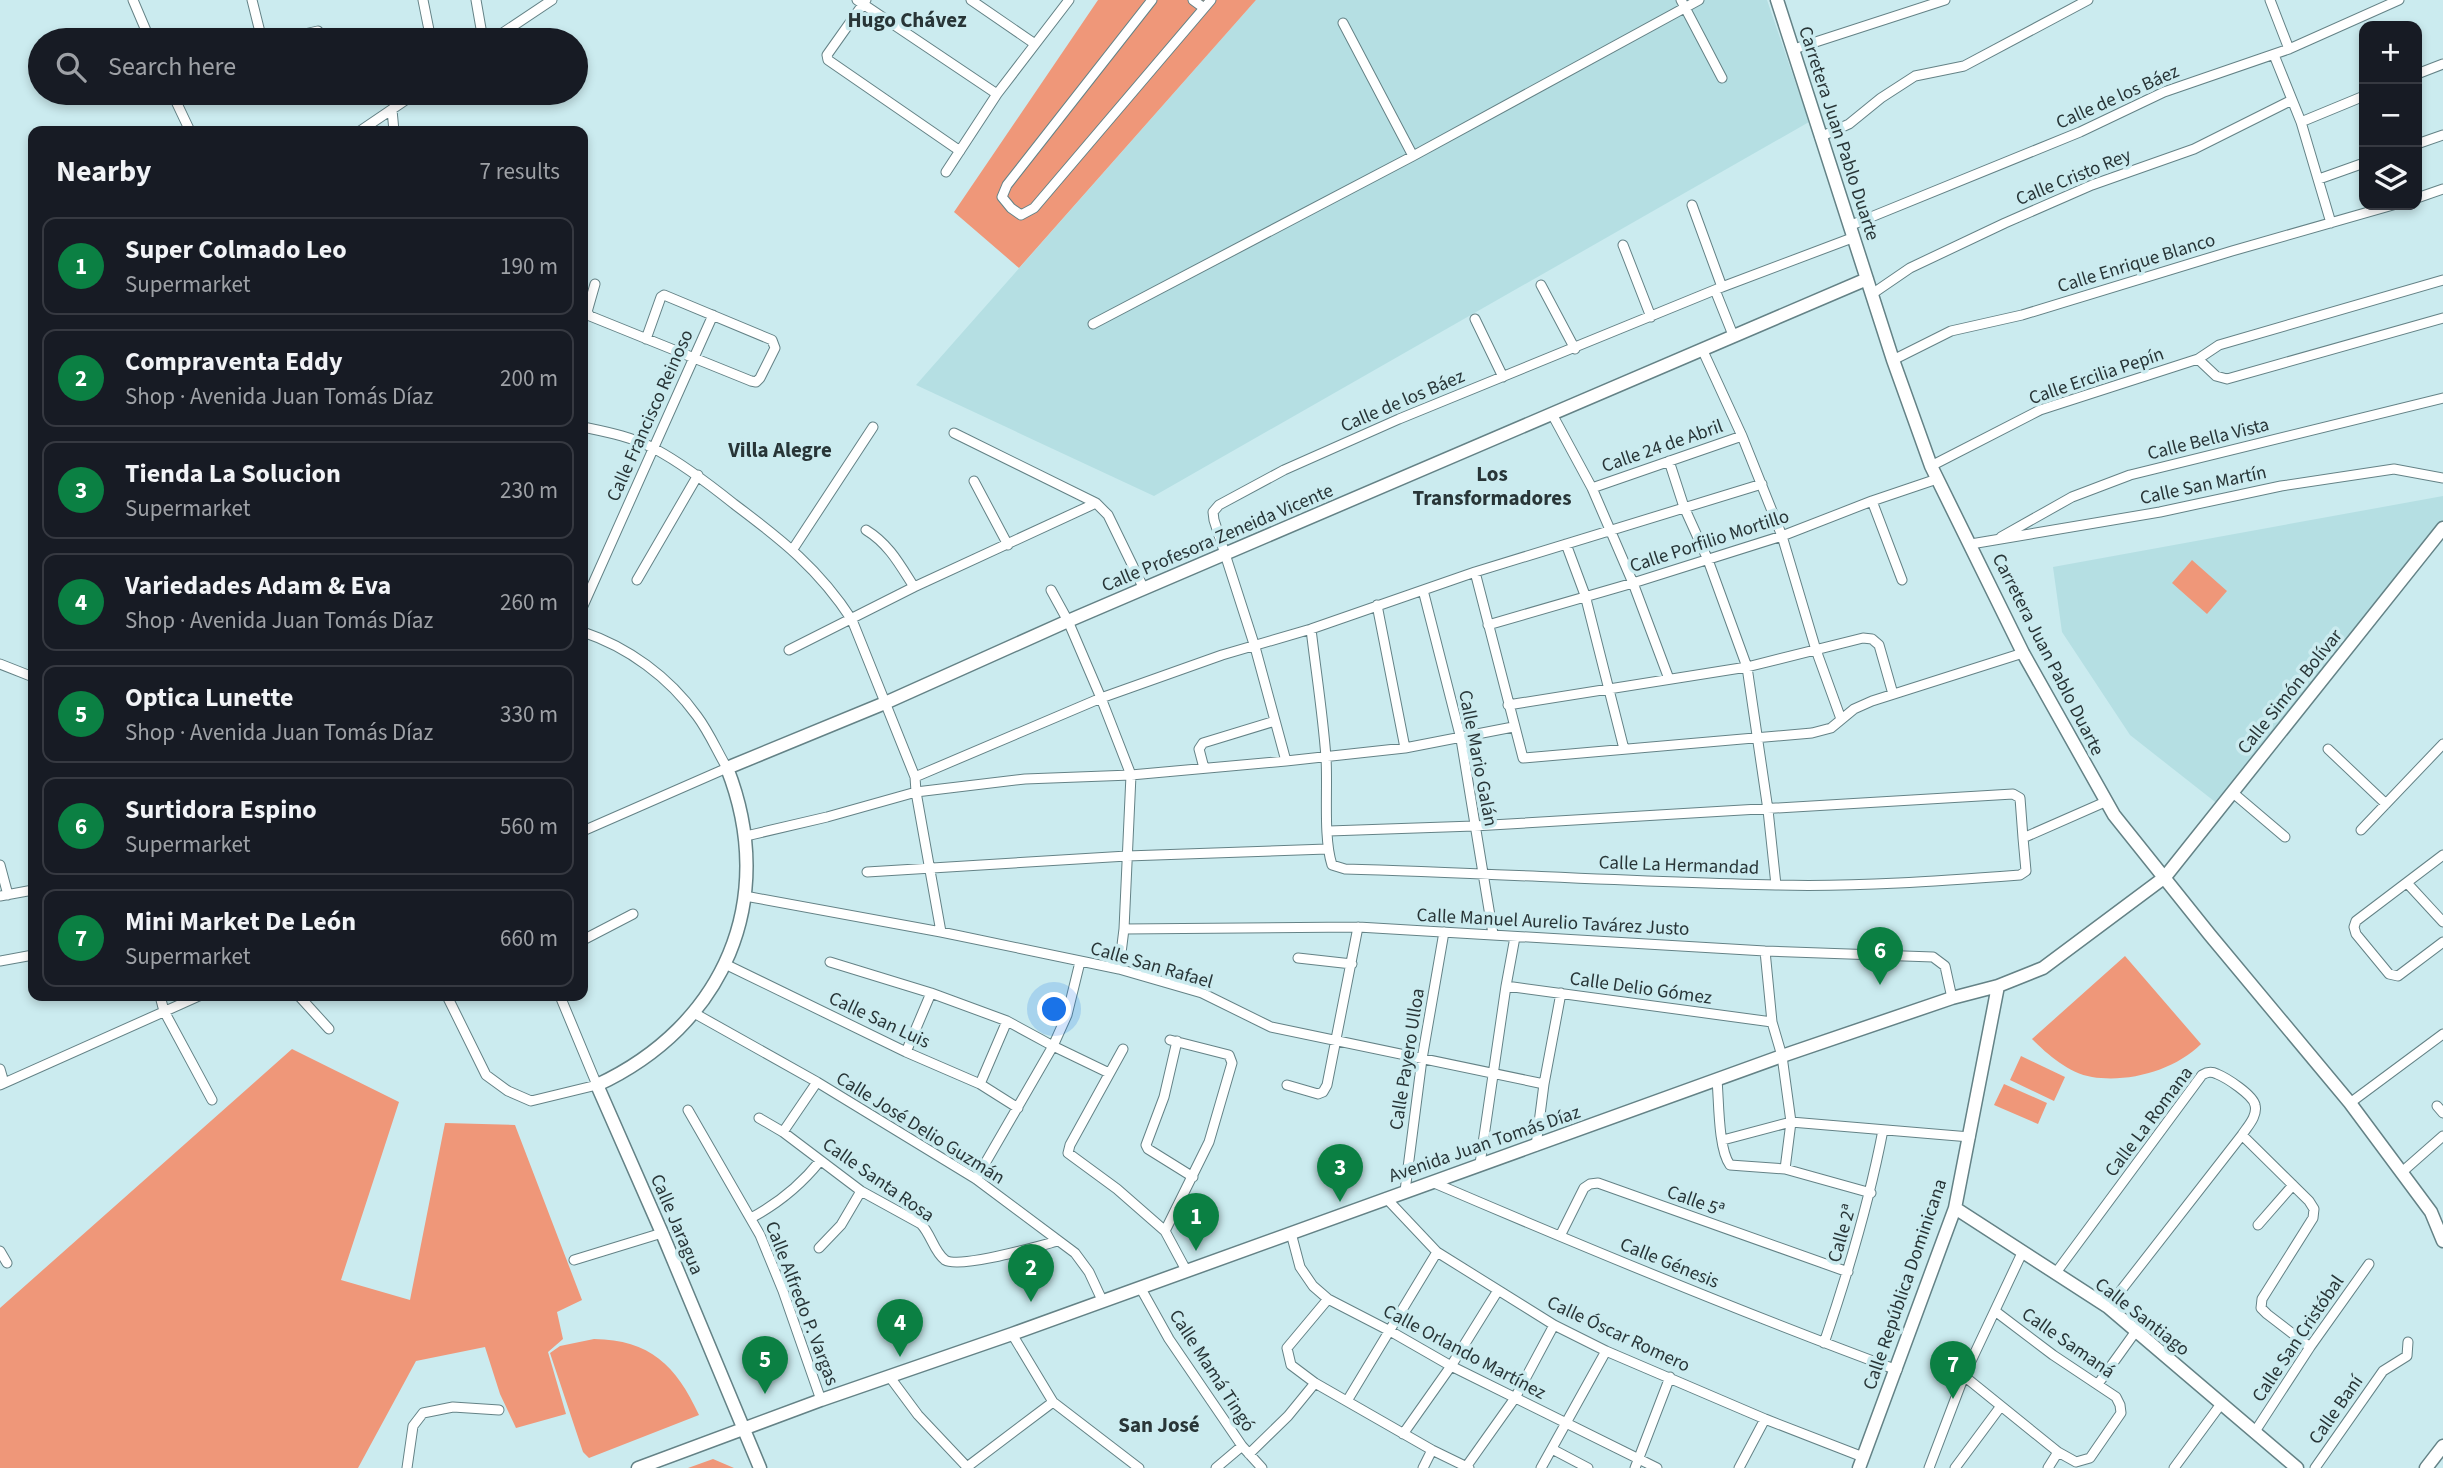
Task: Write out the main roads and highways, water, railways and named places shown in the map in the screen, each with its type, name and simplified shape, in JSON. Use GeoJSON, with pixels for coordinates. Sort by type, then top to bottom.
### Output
{"type":"FeatureCollection","features":[{"type":"Feature","properties":{"kind":"place","name":"Surtidora Espino"},"geometry":{"type":"Point","coordinates":[1880,985]}},
{"type":"Feature","properties":{"kind":"place","name":"Tienda La Solucion"},"geometry":{"type":"Point","coordinates":[1340,1202]}},
{"type":"Feature","properties":{"kind":"place","name":"Super Colmado Leo"},"geometry":{"type":"Point","coordinates":[1196,1251]}},
{"type":"Feature","properties":{"kind":"place","name":"Compraventa Eddy"},"geometry":{"type":"Point","coordinates":[1031,1302]}},
{"type":"Feature","properties":{"kind":"place","name":"Variedades Adam & Eva"},"geometry":{"type":"Point","coordinates":[900,1357]}},
{"type":"Feature","properties":{"kind":"place","name":"Optica Lunette"},"geometry":{"type":"Point","coordinates":[765,1394]}},
{"type":"Feature","properties":{"kind":"place","name":"Mini Market De León"},"geometry":{"type":"Point","coordinates":[1953,1399]}},
{"type":"Feature","properties":{"kind":"district","name":"Hugo Chávez"},"geometry":{"type":"Point","coordinates":[907,20]}},
{"type":"Feature","properties":{"kind":"district","name":"Villa Alegre"},"geometry":{"type":"Point","coordinates":[780,450]}},
{"type":"Feature","properties":{"kind":"district","name":"Los Transformadores"},"geometry":{"type":"Point","coordinates":[1492,486]}},
{"type":"Feature","properties":{"kind":"district","name":"San José"},"geometry":{"type":"Point","coordinates":[1159,1425]}}]}
